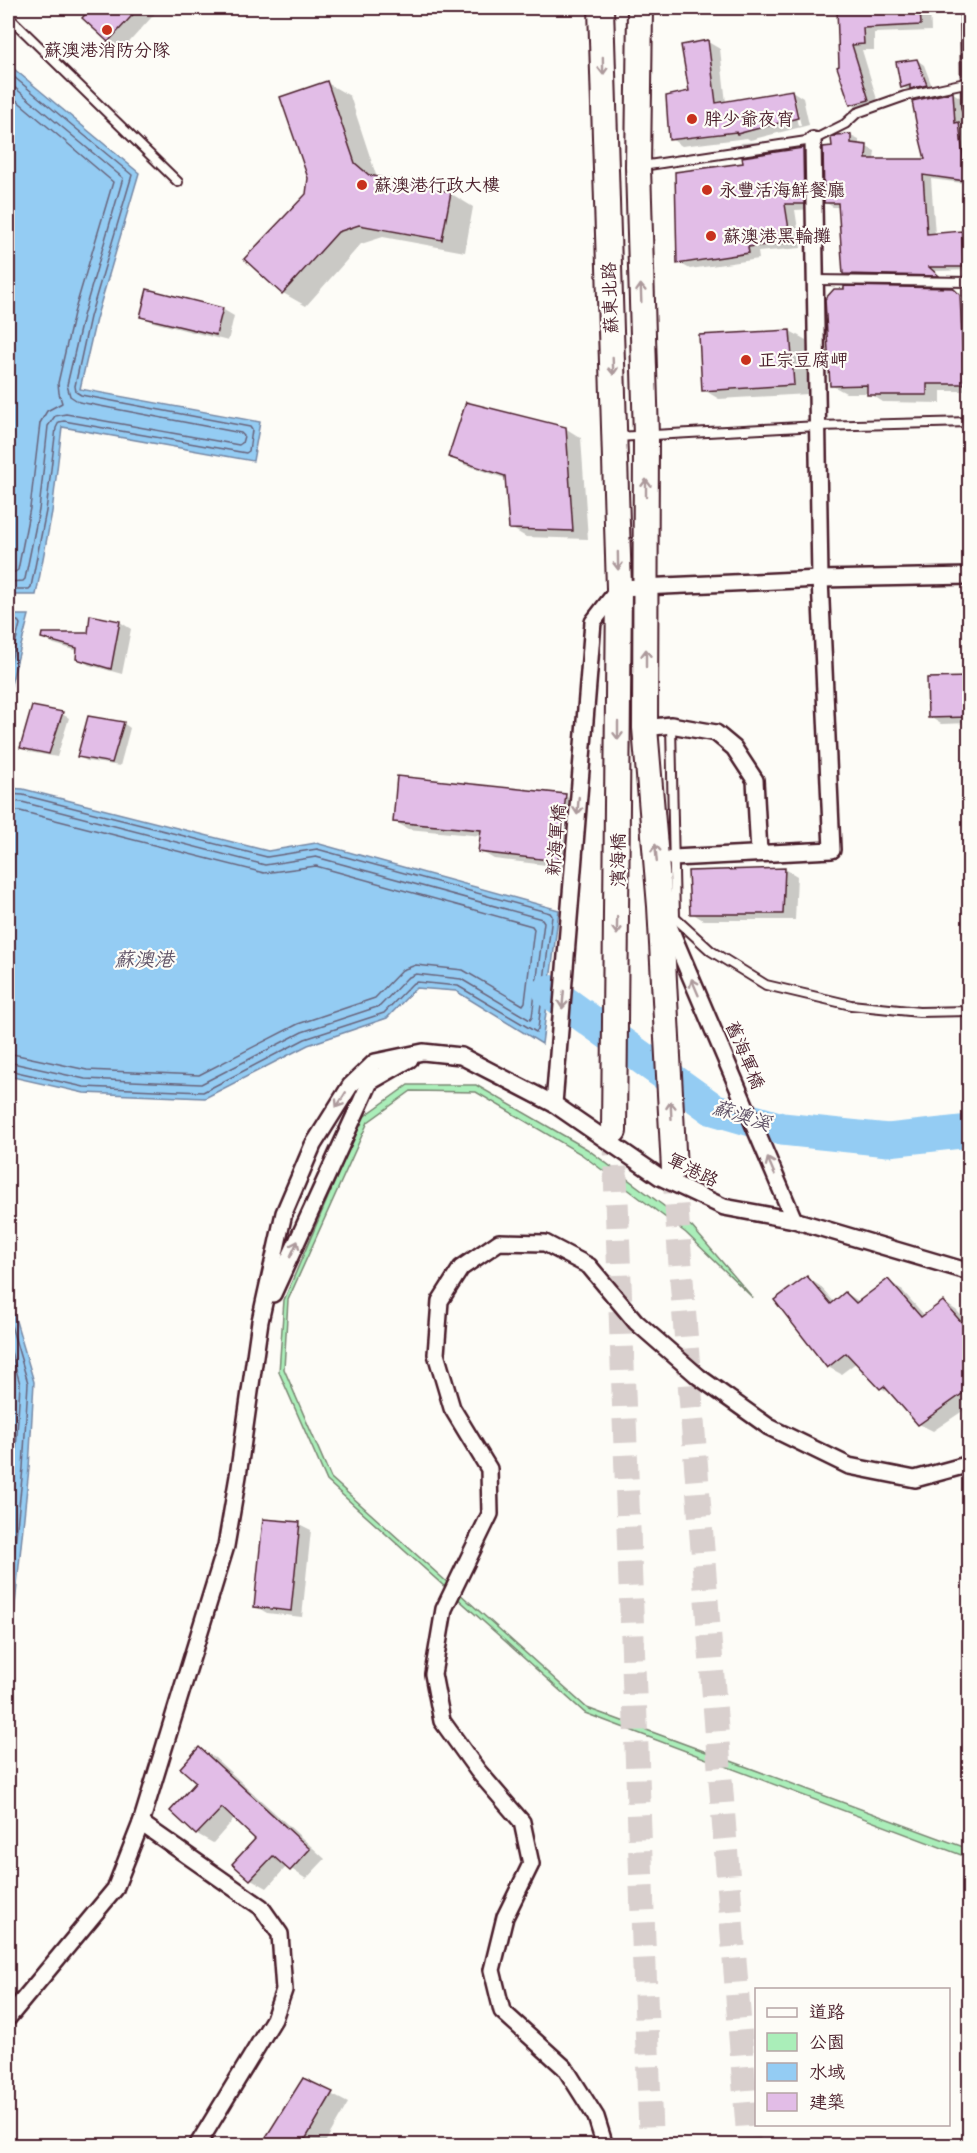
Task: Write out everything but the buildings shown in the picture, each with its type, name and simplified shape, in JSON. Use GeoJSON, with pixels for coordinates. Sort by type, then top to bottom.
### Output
{"type":"FeatureCollection","features":[{"type":"Feature","properties":{"kind":"main road","name":"蘇東北路"},"geometry":{"type":"LineString","coordinates":[[602,8],[619,588]]}},
{"type":"Feature","properties":{"kind":"main road","name":"蘇東北路"},"geometry":{"type":"LineString","coordinates":[[640,8],[638,167],[646,436],[645,728],[660,906],[674,1168]]}},
{"type":"Feature","properties":{"kind":"main road","name":"濱海橋"},"geometry":{"type":"LineString","coordinates":[[614,1131],[619,588]]}},
{"type":"Feature","properties":{"kind":"street"},"geometry":{"type":"LineString","coordinates":[[969,8],[969,107]]}},
{"type":"Feature","properties":{"kind":"street"},"geometry":{"type":"LineString","coordinates":[[674,858],[832,850],[820,579],[813,140]]}},
{"type":"Feature","properties":{"kind":"street"},"geometry":{"type":"LineString","coordinates":[[619,588],[820,579],[969,576]]}},
{"type":"Feature","properties":{"kind":"street","name":"新海軍橋"},"geometry":{"type":"LineString","coordinates":[[554,1104],[593,622],[619,588]]}},
{"type":"Feature","properties":{"kind":"street"},"geometry":{"type":"LineString","coordinates":[[645,728],[671,725],[716,733],[734,748],[755,780],[759,852]]}},
{"type":"Feature","properties":{"kind":"street","name":"舊海軍橋"},"geometry":{"type":"LineString","coordinates":[[660,906],[794,1220]]}},
{"type":"Feature","properties":{"kind":"street"},"geometry":{"type":"LineString","coordinates":[[8,2018],[115,1889],[141,1823],[226,1546],[260,1321],[370,1082],[423,1052]]}},
{"type":"Feature","properties":{"kind":"street","name":"軍港路"},"geometry":{"type":"LineString","coordinates":[[260,1321],[284,1213],[319,1135],[350,1086],[375,1062],[423,1052],[461,1056],[554,1104],[660,1177],[724,1207],[794,1220],[969,1272]]}},
{"type":"Feature","properties":{"kind":"street"},"geometry":{"type":"LineString","coordinates":[[605,2145],[596,2117],[565,2068],[502,2011],[492,1970],[505,1917],[531,1864],[522,1822],[478,1771],[442,1721],[440,1712],[433,1674],[444,1609],[490,1514],[489,1469],[452,1408],[436,1354],[440,1301],[460,1268],[499,1242],[545,1243],[589,1266],[636,1323],[699,1377],[769,1427],[849,1466],[915,1479],[969,1464]]}},
{"type":"Feature","properties":{"kind":"street"},"geometry":{"type":"LineString","coordinates":[[141,1823],[261,1907],[280,1934],[284,1990],[274,2019],[196,2145]]}},
{"type":"Feature","properties":{"kind":"lane"},"geometry":{"type":"LineString","coordinates":[[8,16],[178,182]]}},
{"type":"Feature","properties":{"kind":"lane"},"geometry":{"type":"LineString","coordinates":[[638,167],[813,140],[845,124],[857,113],[905,96],[969,82]]}},
{"type":"Feature","properties":{"kind":"lane"},"geometry":{"type":"LineString","coordinates":[[816,280],[969,282]]}},
{"type":"Feature","properties":{"kind":"lane"},"geometry":{"type":"LineString","coordinates":[[615,437],[818,426],[969,422]]}},
{"type":"Feature","properties":{"kind":"lane"},"geometry":{"type":"LineString","coordinates":[[671,725],[675,918],[711,951],[766,985],[851,1005],[919,1012],[969,1011]]}},
{"type":"Feature","properties":{"kind":"green space"},"geometry":{"type":"Polygon","coordinates":[[[408,1085],[476,1085],[587,1149],[692,1227],[753,1298],[686,1233],[581,1154],[476,1092],[411,1091],[368,1122],[288,1300],[284,1369],[331,1478],[587,1708],[969,1849],[969,1858],[585,1713],[327,1481],[279,1372],[284,1300],[362,1118],[408,1085]]]}},
{"type":"Feature","properties":{"kind":"water"},"geometry":{"type":"Polygon","coordinates":[[[8,64],[139,173],[96,319],[80,389],[260,422],[253,461],[62,427],[52,512],[36,595],[8,595],[8,64]]]}},
{"type":"Feature","properties":{"kind":"water"},"geometry":{"type":"Polygon","coordinates":[[[8,615],[29,615],[8,696],[8,615]]]}},
{"type":"Feature","properties":{"kind":"water","name":"蘇澳港"},"geometry":{"type":"Polygon","coordinates":[[[8,788],[23,789],[268,851],[316,843],[559,910],[542,1044],[456,991],[416,988],[387,1018],[308,1045],[205,1098],[84,1093],[8,1076],[8,788]]]}},
{"type":"Feature","properties":{"kind":"water"},"geometry":{"type":"Polygon","coordinates":[[[8,1294],[34,1382],[29,1468],[8,1673],[8,1294]]]}},
{"type":"Feature","properties":{"kind":"waterway","name":"蘇澳溪"},"geometry":{"type":"LineString","coordinates":[[549,991],[713,1109],[782,1129],[888,1140],[970,1131]]}},
{"type":"Feature","properties":{"kind":"tunnel"},"geometry":{"type":"LineString","coordinates":[[614,1131],[651,2146]]}},
{"type":"Feature","properties":{"kind":"tunnel"},"geometry":{"type":"LineString","coordinates":[[674,1169],[749,2146]]}},
{"type":"Feature","properties":{"kind":"place","name":"蘇澳港消防分隊"},"geometry":{"type":"Point","coordinates":[107,30]}},
{"type":"Feature","properties":{"kind":"place","name":"胖少爺夜宵"},"geometry":{"type":"Point","coordinates":[692,119]}},
{"type":"Feature","properties":{"kind":"place","name":"蘇澳港行政大樓"},"geometry":{"type":"Point","coordinates":[362,185]}},
{"type":"Feature","properties":{"kind":"place","name":"永豐活海鮮餐廳"},"geometry":{"type":"Point","coordinates":[707,190]}},
{"type":"Feature","properties":{"kind":"place","name":"蘇澳港黑輪攤"},"geometry":{"type":"Point","coordinates":[711,236]}},
{"type":"Feature","properties":{"kind":"place","name":"正宗豆腐岬"},"geometry":{"type":"Point","coordinates":[746,360]}}]}
